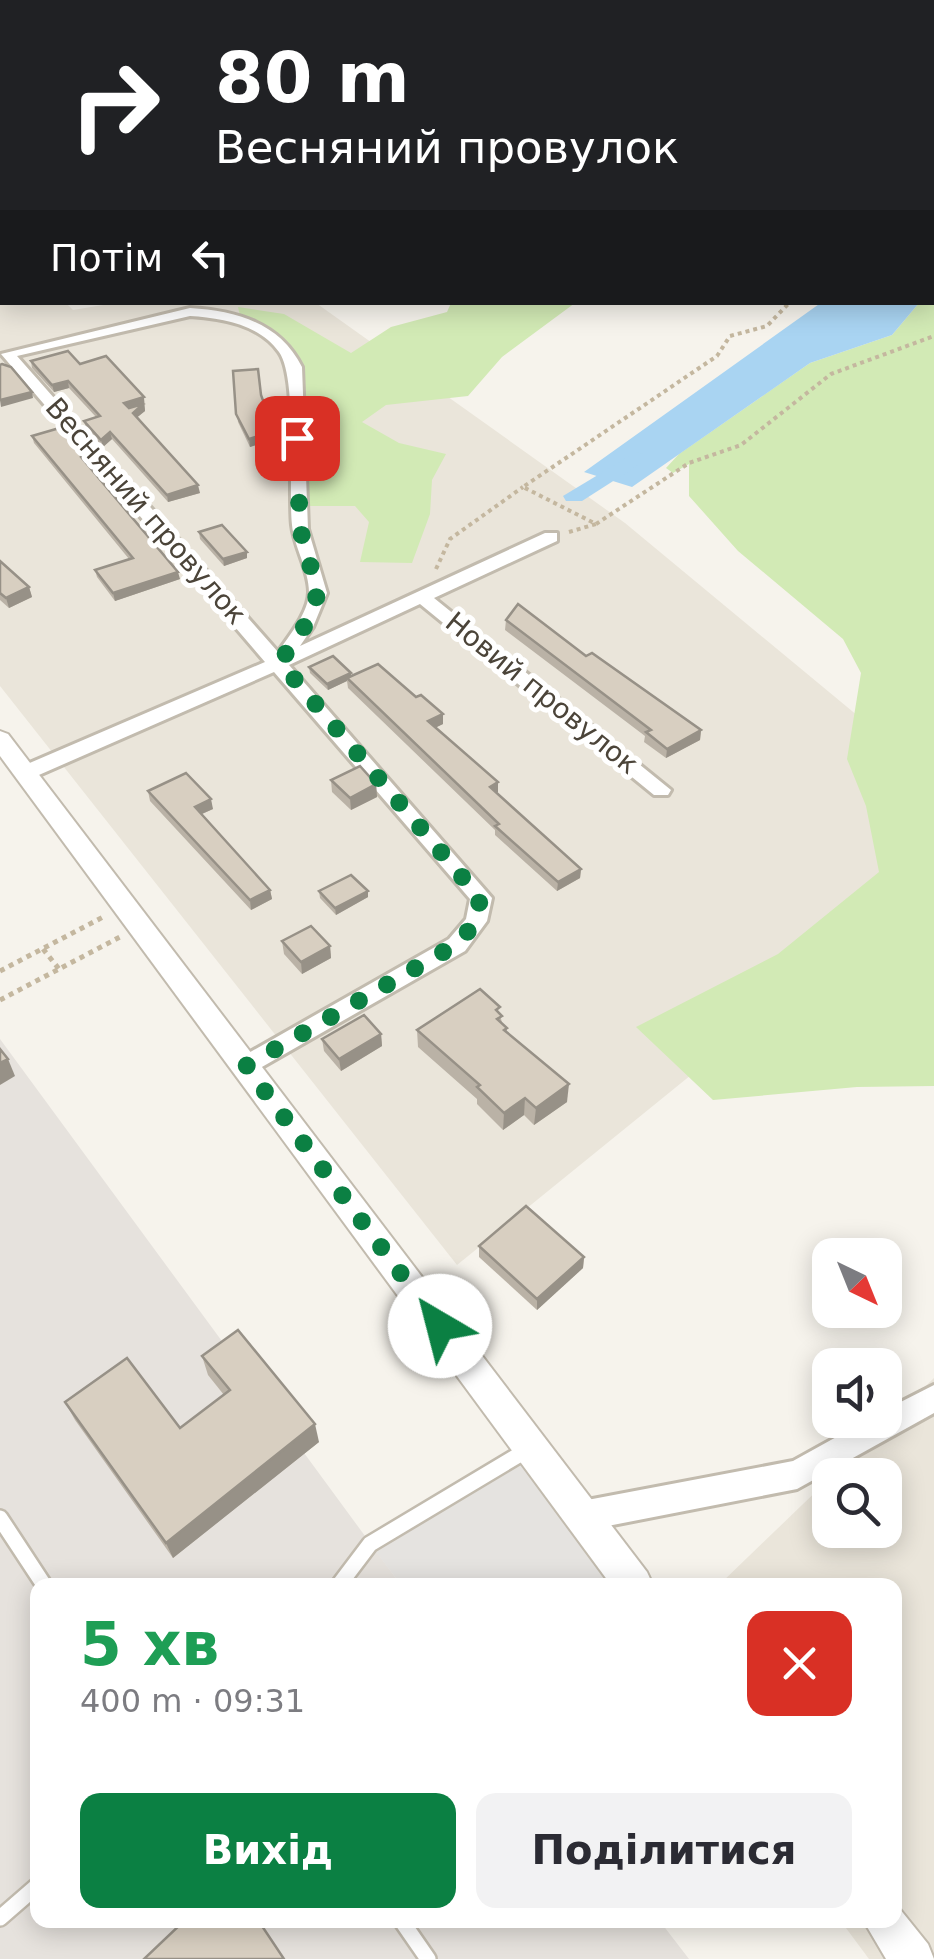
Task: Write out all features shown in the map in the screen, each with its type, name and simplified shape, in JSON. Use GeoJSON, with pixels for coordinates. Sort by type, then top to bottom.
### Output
{"type":"FeatureCollection","features":[{"type":"Feature","properties":{"kind":"street","name":"Весняний провулок"},"geometry":{"type":"LineString","coordinates":[[246,1066],[457,944],[476,922],[480,898],[280,662],[8,354],[190,312],[217,313],[241,321],[269,334],[290,350],[295,366],[300,529],[318,593],[304,627],[280,662]]}},
{"type":"Feature","properties":{"kind":"street"},"geometry":{"type":"LineString","coordinates":[[25,772],[280,662],[551,537]]}},
{"type":"Feature","properties":{"kind":"street","name":"Новий провулок"},"geometry":{"type":"LineString","coordinates":[[422,597],[661,790]]}},
{"type":"Feature","properties":{"kind":"street"},"geometry":{"type":"LineString","coordinates":[[0,739],[629,1578]]}},
{"type":"Feature","properties":{"kind":"street"},"geometry":{"type":"LineString","coordinates":[[582,1516],[797,1475],[934,1398]]}},
{"type":"Feature","properties":{"kind":"street"},"geometry":{"type":"LineString","coordinates":[[890,1928],[914,1959]]}},
{"type":"Feature","properties":{"kind":"lane"},"geometry":{"type":"LineString","coordinates":[[344,1578],[370,1544],[531,1448]]}},
{"type":"Feature","properties":{"kind":"lane"},"geometry":{"type":"LineString","coordinates":[[0,1518],[39,1578]]}},
{"type":"Feature","properties":{"kind":"lane"},"geometry":{"type":"LineString","coordinates":[[0,1918],[30,1892]]}},
{"type":"Feature","properties":{"kind":"lane"},"geometry":{"type":"LineString","coordinates":[[407,1928],[428,1959]]}},
{"type":"Feature","properties":{"kind":"path"},"geometry":{"type":"LineString","coordinates":[[422,597],[450,539],[717,356],[730,336],[767,326],[787,305]]}},
{"type":"Feature","properties":{"kind":"path"},"geometry":{"type":"LineString","coordinates":[[551,537],[596,524],[689,463],[741,445],[832,374],[934,336]]}},
{"type":"Feature","properties":{"kind":"path"},"geometry":{"type":"LineString","coordinates":[[522,487],[596,524]]}},
{"type":"Feature","properties":{"kind":"path"},"geometry":{"type":"LineString","coordinates":[[0,972],[43,949],[133,916]]}},
{"type":"Feature","properties":{"kind":"path"},"geometry":{"type":"LineString","coordinates":[[0,1000],[59,969],[133,916]]}},
{"type":"Feature","properties":{"kind":"path"},"geometry":{"type":"LineString","coordinates":[[43,949],[59,969]]}},
{"type":"Feature","properties":{"kind":"shaded area"},"geometry":{"type":"Polygon","coordinates":[[[0,305],[68,305],[73,310],[103,305],[319,305],[625,523],[858,716],[930,881],[457,1265],[0,686],[0,305]]]}},
{"type":"Feature","properties":{"kind":"shaded area"},"geometry":{"type":"Polygon","coordinates":[[[0,1039],[396,1578],[30,1578],[30,1928],[665,1928],[689,1959],[0,1959],[0,1039]]]}},
{"type":"Feature","properties":{"kind":"shaded area"},"geometry":{"type":"Polygon","coordinates":[[[934,1378],[934,1959],[869,1959],[846,1928],[902,1928],[902,1578],[726,1578],[812,1495],[812,1548],[902,1548],[902,1458],[851,1458],[872,1438],[902,1438],[902,1409],[934,1378]]]}},
{"type":"Feature","properties":{"kind":"shaded area"},"geometry":{"type":"Polygon","coordinates":[[[531,1447],[629,1578],[396,1578],[370,1544],[531,1447]]]}},
{"type":"Feature","properties":{"kind":"green space"},"geometry":{"type":"Polygon","coordinates":[[[450,305],[572,305],[502,357],[468,396],[386,405],[362,422],[399,443],[446,454],[432,480],[430,514],[412,563],[360,562],[369,522],[355,506],[299,506],[295,367],[277,340],[241,321],[238,307],[284,314],[351,353],[391,327],[447,312],[450,305]]]}},
{"type":"Feature","properties":{"kind":"green space"},"geometry":{"type":"Polygon","coordinates":[[[917,305],[934,305],[934,1086],[857,1087],[713,1100],[636,1027],[778,954],[879,872],[866,806],[847,759],[861,673],[843,639],[738,551],[689,496],[689,464],[673,473],[666,468],[679,454],[810,363],[892,335],[917,305]]]}},
{"type":"Feature","properties":{"kind":"water"},"geometry":{"type":"Polygon","coordinates":[[[818,305],[917,305],[892,335],[810,363],[632,487],[584,472],[818,305]]]}},
{"type":"Feature","properties":{"kind":"building"},"geometry":{"type":"Polygon","coordinates":[[[68,351],[80,364],[106,356],[144,397],[124,403],[129,408],[143,404],[133,413],[198,485],[167,495],[110,432],[101,440],[84,421],[100,416],[68,381],[52,385],[31,361],[68,351]]]}},
{"type":"Feature","properties":{"kind":"building"},"geometry":{"type":"Polygon","coordinates":[[[2,364],[11,367],[32,392],[0,400],[2,364]]]}},
{"type":"Feature","properties":{"kind":"building"},"geometry":{"type":"Polygon","coordinates":[[[258,369],[261,395],[274,431],[249,439],[236,414],[233,371],[258,369]]]}},
{"type":"Feature","properties":{"kind":"building"},"geometry":{"type":"Polygon","coordinates":[[[63,427],[86,453],[81,457],[178,572],[113,593],[95,570],[133,558],[32,436],[63,427]]]}},
{"type":"Feature","properties":{"kind":"building"},"geometry":{"type":"Polygon","coordinates":[[[222,525],[247,552],[223,559],[199,532],[222,525]]]}},
{"type":"Feature","properties":{"kind":"building"},"geometry":{"type":"Polygon","coordinates":[[[0,561],[29,587],[6,598],[0,593],[0,561]]]}},
{"type":"Feature","properties":{"kind":"building"},"geometry":{"type":"Polygon","coordinates":[[[518,604],[586,656],[592,653],[701,730],[667,749],[646,732],[651,730],[506,620],[518,604]]]}},
{"type":"Feature","properties":{"kind":"building"},"geometry":{"type":"Polygon","coordinates":[[[333,656],[351,673],[327,684],[309,667],[333,656]]]}},
{"type":"Feature","properties":{"kind":"building"},"geometry":{"type":"Polygon","coordinates":[[[378,664],[443,714],[428,721],[498,782],[490,787],[581,869],[558,882],[495,826],[499,824],[347,678],[378,664]]]}},
{"type":"Feature","properties":{"kind":"building"},"geometry":{"type":"Polygon","coordinates":[[[360,766],[376,784],[350,798],[331,780],[360,766]]]}},
{"type":"Feature","properties":{"kind":"building"},"geometry":{"type":"Polygon","coordinates":[[[186,773],[211,799],[195,807],[270,890],[250,900],[148,791],[186,773]]]}},
{"type":"Feature","properties":{"kind":"building"},"geometry":{"type":"Polygon","coordinates":[[[351,875],[368,891],[335,908],[319,891],[351,875]]]}},
{"type":"Feature","properties":{"kind":"building"},"geometry":{"type":"Polygon","coordinates":[[[311,926],[330,946],[301,962],[282,941],[311,926]]]}},
{"type":"Feature","properties":{"kind":"building"},"geometry":{"type":"Polygon","coordinates":[[[480,989],[500,1007],[496,1010],[502,1016],[497,1019],[507,1028],[504,1030],[569,1084],[536,1108],[525,1098],[504,1113],[477,1087],[480,1085],[417,1030],[480,989]]]}},
{"type":"Feature","properties":{"kind":"building"},"geometry":{"type":"Polygon","coordinates":[[[364,1015],[381,1034],[339,1059],[322,1039],[364,1015]]]}},
{"type":"Feature","properties":{"kind":"building"},"geometry":{"type":"Polygon","coordinates":[[[526,1206],[584,1257],[537,1299],[479,1246],[526,1206]]]}},
{"type":"Feature","properties":{"kind":"building"},"geometry":{"type":"Polygon","coordinates":[[[238,1330],[315,1424],[166,1543],[65,1402],[127,1358],[180,1428],[230,1390],[202,1356],[238,1330]]]}},
{"type":"Feature","properties":{"kind":"building"},"geometry":{"type":"Polygon","coordinates":[[[177,1928],[263,1928],[284,1959],[144,1959],[177,1928]]]}},
{"type":"Feature","properties":{"kind":"waterway"},"geometry":{"type":"LineString","coordinates":[[574,496],[636,458]]}},
{"type":"Feature","properties":{"kind":"route"},"geometry":{"type":"LineString","coordinates":[[297,438],[300,529],[318,593],[304,627],[280,662],[467,878],[480,898],[476,922],[457,944],[246,1066],[440,1326]]}}]}
